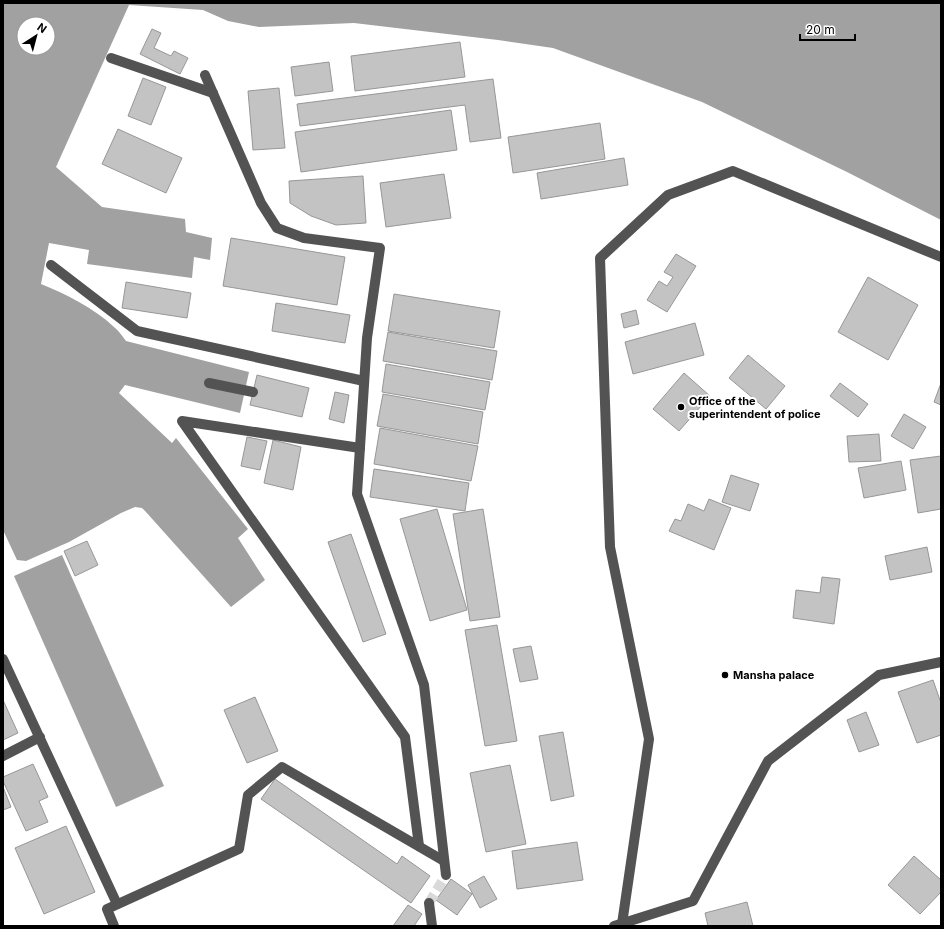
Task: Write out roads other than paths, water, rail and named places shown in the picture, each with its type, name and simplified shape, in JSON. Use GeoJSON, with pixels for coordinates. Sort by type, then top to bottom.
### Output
{"type":"FeatureCollection","features":[{"type":"Feature","properties":{"kind":"street"},"geometry":{"type":"LineString","coordinates":[[111,58],[213,93]]}},
{"type":"Feature","properties":{"kind":"street"},"geometry":{"type":"LineString","coordinates":[[205,75],[260,203],[277,228],[304,238],[380,248],[367,338],[356,494],[424,685],[446,875]]}},
{"type":"Feature","properties":{"kind":"street"},"geometry":{"type":"LineString","coordinates":[[941,257],[733,171],[668,195],[600,258],[610,547],[649,739],[618,925],[693,901],[768,761],[879,675],[941,662]]}},
{"type":"Feature","properties":{"kind":"street"},"geometry":{"type":"LineString","coordinates":[[51,264],[137,331],[364,381]]}},
{"type":"Feature","properties":{"kind":"street"},"geometry":{"type":"LineString","coordinates":[[209,383],[253,392]]}},
{"type":"Feature","properties":{"kind":"street"},"geometry":{"type":"LineString","coordinates":[[360,448],[182,421],[405,737],[419,846]]}},
{"type":"Feature","properties":{"kind":"street"},"geometry":{"type":"LineString","coordinates":[[3,659],[117,904]]}},
{"type":"Feature","properties":{"kind":"street"},"geometry":{"type":"LineString","coordinates":[[3,756],[40,738]]}},
{"type":"Feature","properties":{"kind":"street"},"geometry":{"type":"LineString","coordinates":[[114,926],[107,909],[239,848],[248,795],[282,767],[444,861]]}},
{"type":"Feature","properties":{"kind":"street"},"geometry":{"type":"LineString","coordinates":[[429,903],[432,926]]}},
{"type":"Feature","properties":{"kind":"tunnel"},"geometry":{"type":"LineString","coordinates":[[429,903],[446,875]]}},
{"type":"Feature","properties":{"kind":"place","name":"Office of the superintendent of police"},"geometry":{"type":"Point","coordinates":[681,407]}},
{"type":"Feature","properties":{"kind":"place","name":"Mansha palace"},"geometry":{"type":"Point","coordinates":[725,675]}}]}
